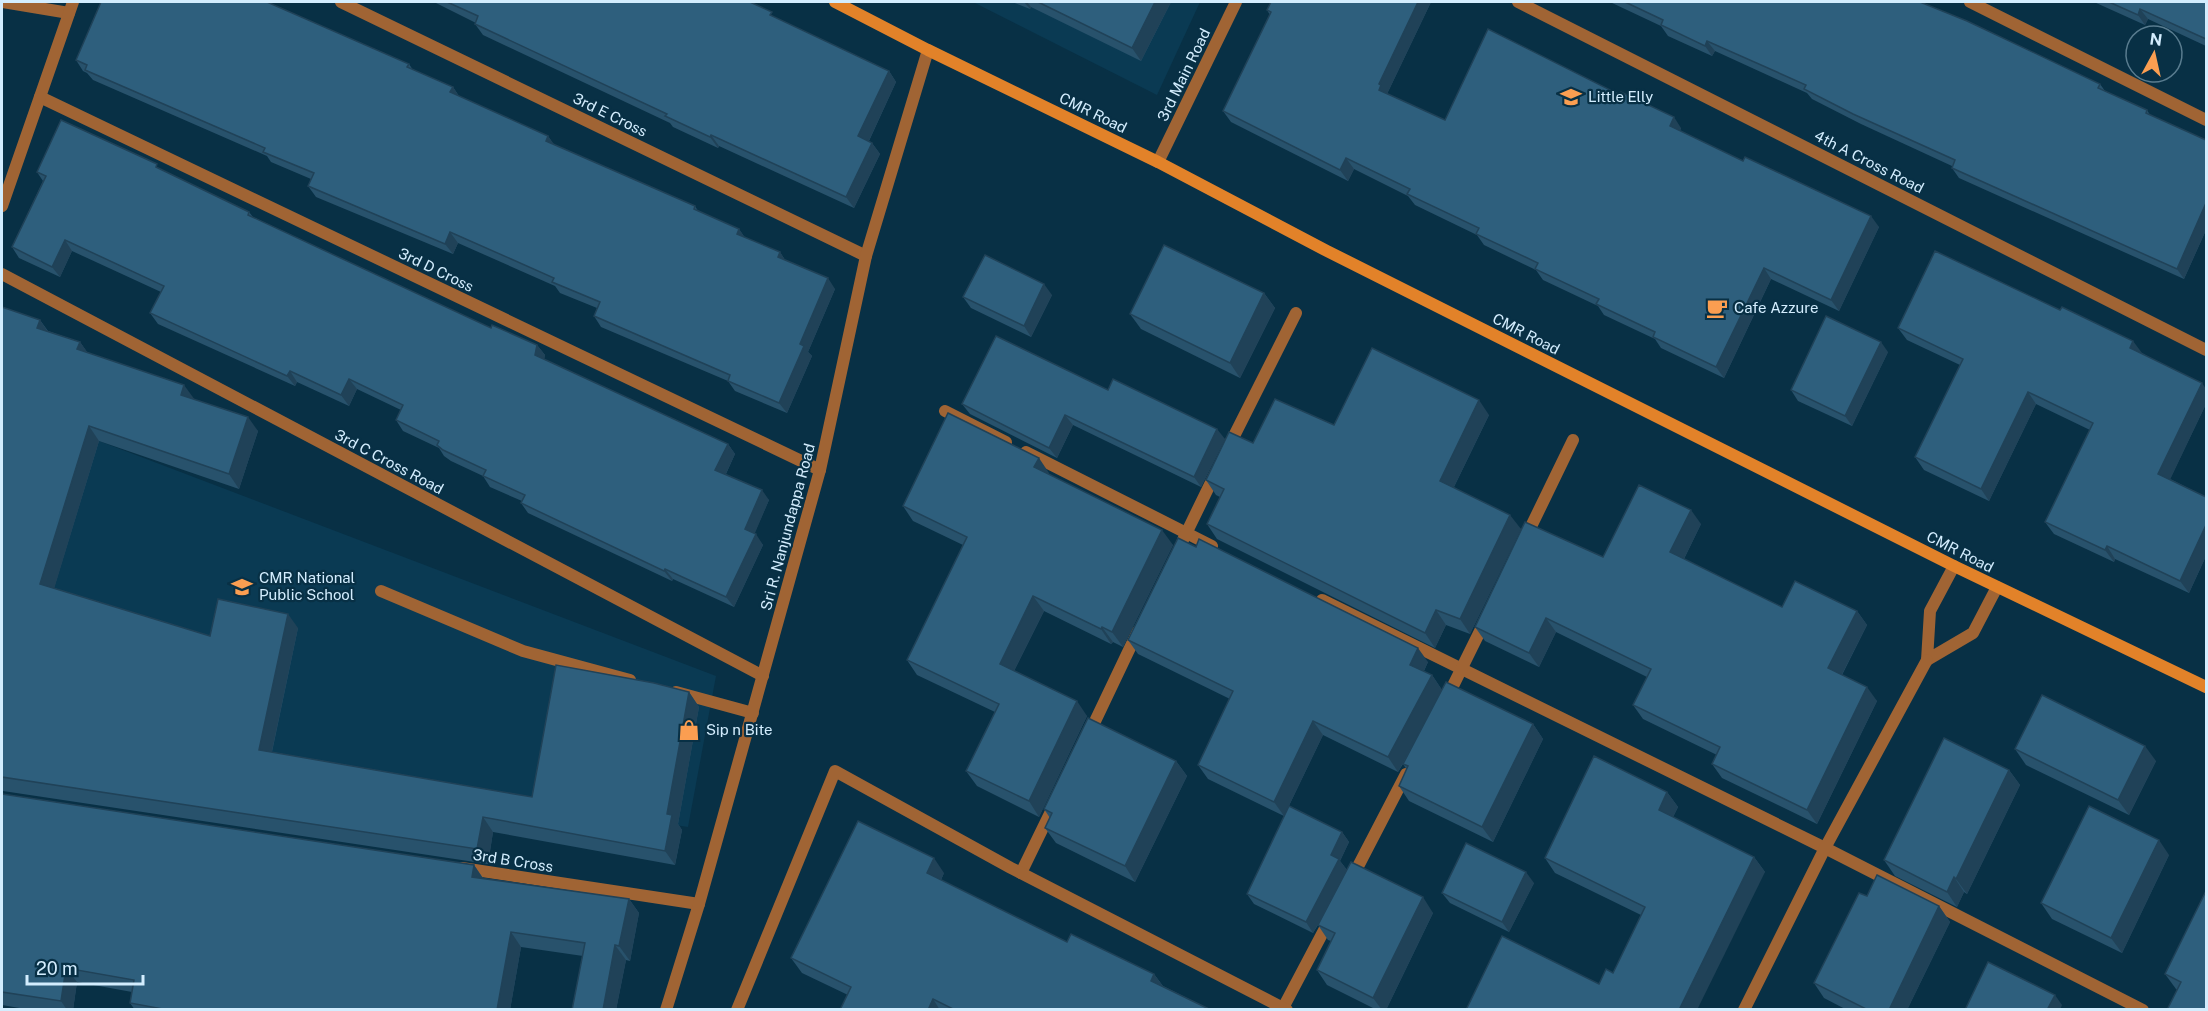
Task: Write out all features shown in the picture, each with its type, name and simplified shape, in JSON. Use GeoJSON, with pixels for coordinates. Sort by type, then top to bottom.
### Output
{"type":"FeatureCollection","features":[{"type":"Feature","properties":{"kind":"street"},"geometry":{"type":"LineString","coordinates":[[2,206],[71,7],[3,2]]}},
{"type":"Feature","properties":{"kind":"street","name":"3rd E Cross"},"geometry":{"type":"LineString","coordinates":[[341,2],[866,256]]}},
{"type":"Feature","properties":{"kind":"street","name":"CMR Road"},"geometry":{"type":"LineString","coordinates":[[835,2],[1158,162],[1327,251],[1954,566],[2206,687]]}},
{"type":"Feature","properties":{"kind":"street","name":"3rd Main Road"},"geometry":{"type":"LineString","coordinates":[[1158,162],[1236,2]]}},
{"type":"Feature","properties":{"kind":"street","name":"4th A Cross Road"},"geometry":{"type":"LineString","coordinates":[[1518,2],[2206,350]]}},
{"type":"Feature","properties":{"kind":"street"},"geometry":{"type":"LineString","coordinates":[[1970,2],[2206,120]]}},
{"type":"Feature","properties":{"kind":"street","name":"Sri R. Nanjundappa Road"},"geometry":{"type":"LineString","coordinates":[[666,1010],[699,904],[820,470],[866,256],[928,50]]}},
{"type":"Feature","properties":{"kind":"street","name":"3rd D Cross"},"geometry":{"type":"LineString","coordinates":[[39,97],[820,470]]}},
{"type":"Feature","properties":{"kind":"street","name":"3rd C Cross Road"},"geometry":{"type":"LineString","coordinates":[[2,274],[763,676]]}},
{"type":"Feature","properties":{"kind":"street"},"geometry":{"type":"LineString","coordinates":[[1175,555],[1296,313]]}},
{"type":"Feature","properties":{"kind":"street"},"geometry":{"type":"LineString","coordinates":[[945,411],[1228,554]]}},
{"type":"Feature","properties":{"kind":"street"},"geometry":{"type":"LineString","coordinates":[[1517,554],[1573,440]]}},
{"type":"Feature","properties":{"kind":"street"},"geometry":{"type":"LineString","coordinates":[[1744,1010],[1825,848],[1927,660],[1930,611],[1954,566]]}},
{"type":"Feature","properties":{"kind":"street"},"geometry":{"type":"LineString","coordinates":[[1927,660],[1973,633],[1997,587]]}},
{"type":"Feature","properties":{"kind":"street"},"geometry":{"type":"LineString","coordinates":[[381,591],[523,651],[639,682]]}},
{"type":"Feature","properties":{"kind":"street"},"geometry":{"type":"LineString","coordinates":[[1313,596],[1825,848],[2143,1010]]}},
{"type":"Feature","properties":{"kind":"street"},"geometry":{"type":"LineString","coordinates":[[1440,711],[1492,606]]}},
{"type":"Feature","properties":{"kind":"street"},"geometry":{"type":"LineString","coordinates":[[1083,746],[1144,618]]}},
{"type":"Feature","properties":{"kind":"street"},"geometry":{"type":"LineString","coordinates":[[662,688],[753,713]]}},
{"type":"Feature","properties":{"kind":"street"},"geometry":{"type":"LineString","coordinates":[[737,1010],[835,771],[1021,873],[1285,1009],[1412,764]]}},
{"type":"Feature","properties":{"kind":"street"},"geometry":{"type":"LineString","coordinates":[[1021,873],[1062,788]]}},
{"type":"Feature","properties":{"kind":"street","name":"3rd B Cross"},"geometry":{"type":"LineString","coordinates":[[451,866],[699,904]]}},
{"type":"Feature","properties":{"kind":"shaded area"},"geometry":{"type":"Polygon","coordinates":[[[973,2],[1200,2],[1157,95],[973,2]]]}},
{"type":"Feature","properties":{"kind":"shaded area","name":"CMR National Public School"},"geometry":{"type":"Polygon","coordinates":[[[2,404],[716,676],[688,827],[2,720],[2,404]]]}},
{"type":"Feature","properties":{"kind":"building"},"geometry":{"type":"Polygon","coordinates":[[[101,2],[267,2],[409,64],[407,67],[453,87],[450,92],[548,136],[546,141],[695,206],[694,209],[739,229],[737,234],[780,252],[778,257],[828,278],[800,344],[804,346],[779,403],[728,381],[730,375],[594,316],[600,302],[552,282],[554,278],[450,232],[445,244],[308,186],[314,173],[263,152],[265,148],[85,70],[87,65],[76,60],[101,2]]]}},
{"type":"Feature","properties":{"kind":"building"},"geometry":{"type":"Polygon","coordinates":[[[447,2],[750,2],[772,12],[770,15],[889,71],[858,136],[872,143],[846,197],[711,135],[710,137],[665,116],[667,114],[475,24],[478,16],[447,2]]]}},
{"type":"Feature","properties":{"kind":"building"},"geometry":{"type":"Polygon","coordinates":[[[1038,2],[1155,2],[1132,48],[1038,2]]]}},
{"type":"Feature","properties":{"kind":"building"},"geometry":{"type":"Polygon","coordinates":[[[1271,2],[1418,2],[1379,84],[1381,85],[1379,90],[1445,120],[1488,29],[1620,95],[1621,92],[1674,117],[1670,126],[1743,161],[1745,157],[1871,216],[1831,300],[1764,268],[1716,367],[1653,337],[1655,332],[1596,304],[1599,299],[1535,269],[1538,263],[1476,234],[1479,228],[1407,194],[1410,189],[1346,158],[1340,170],[1223,111],[1271,12],[1267,10],[1271,2]]]}},
{"type":"Feature","properties":{"kind":"building"},"geometry":{"type":"Polygon","coordinates":[[[1625,2],[1920,2],[1967,21],[2100,84],[2098,88],[2206,140],[2206,203],[2177,269],[1952,168],[1955,160],[1853,114],[1804,89],[1806,85],[1707,41],[1705,46],[1661,25],[1663,20],[1625,2]]]}},
{"type":"Feature","properties":{"kind":"building"},"geometry":{"type":"Polygon","coordinates":[[[2109,2],[2206,2],[2206,39],[2184,29],[2184,24],[2173,24],[2140,9],[2138,15],[2109,2]]]}},
{"type":"Feature","properties":{"kind":"building"},"geometry":{"type":"Polygon","coordinates":[[[61,120],[157,164],[156,167],[249,212],[248,215],[491,328],[492,325],[537,345],[535,355],[728,444],[715,470],[762,490],[745,529],[756,534],[726,597],[665,569],[664,571],[521,503],[525,495],[483,476],[486,470],[443,450],[437,445],[439,441],[396,420],[403,405],[349,379],[341,395],[290,371],[287,376],[150,313],[164,286],[65,240],[52,267],[12,247],[46,176],[37,172],[61,120]]]}},
{"type":"Feature","properties":{"kind":"building"},"geometry":{"type":"Polygon","coordinates":[[[1164,245],[1264,293],[1230,363],[1130,314],[1164,245]]]}},
{"type":"Feature","properties":{"kind":"building"},"geometry":{"type":"Polygon","coordinates":[[[1935,251],[2060,310],[2062,307],[2133,341],[2130,348],[2202,383],[2158,474],[2206,497],[2206,525],[2180,581],[2107,546],[2105,550],[2045,522],[2093,423],[2028,392],[1981,489],[1915,457],[1963,359],[1898,328],[1935,251]]]}},
{"type":"Feature","properties":{"kind":"building"},"geometry":{"type":"Polygon","coordinates":[[[985,255],[1044,284],[1024,326],[963,297],[985,255]]]}},
{"type":"Feature","properties":{"kind":"building"},"geometry":{"type":"Polygon","coordinates":[[[2,307],[40,320],[37,328],[80,342],[77,349],[184,385],[181,395],[248,417],[229,474],[89,426],[40,584],[210,636],[218,599],[288,614],[259,750],[532,797],[556,665],[654,683],[689,692],[667,814],[672,815],[665,851],[483,817],[477,849],[2,777],[2,307]]]}},
{"type":"Feature","properties":{"kind":"building"},"geometry":{"type":"Polygon","coordinates":[[[1826,316],[1881,342],[1845,416],[1791,390],[1826,316]]]}},
{"type":"Feature","properties":{"kind":"building"},"geometry":{"type":"Polygon","coordinates":[[[996,336],[1108,390],[1113,379],[1217,429],[1194,477],[1065,415],[1049,448],[962,404],[996,336]]]}},
{"type":"Feature","properties":{"kind":"building"},"geometry":{"type":"Polygon","coordinates":[[[1372,348],[1479,400],[1440,481],[1510,515],[1460,619],[1436,610],[1425,633],[1207,524],[1224,489],[1206,480],[1229,432],[1253,443],[1275,399],[1334,425],[1372,348]]]}},
{"type":"Feature","properties":{"kind":"building"},"geometry":{"type":"Polygon","coordinates":[[[948,413],[1039,458],[1034,467],[1162,530],[1112,632],[1102,627],[1101,629],[1033,596],[1000,664],[1077,701],[1029,801],[966,771],[999,704],[907,660],[967,537],[903,506],[948,413]]]}},
{"type":"Feature","properties":{"kind":"building"},"geometry":{"type":"Polygon","coordinates":[[[1639,485],[1691,510],[1670,552],[1782,607],[1795,581],[1857,611],[1828,668],[1867,687],[1807,810],[1712,764],[1720,747],[1633,705],[1651,669],[1546,618],[1529,653],[1475,627],[1525,522],[1603,557],[1639,485]]]}},
{"type":"Feature","properties":{"kind":"building"},"geometry":{"type":"Polygon","coordinates":[[[1178,538],[1196,547],[1199,539],[1418,648],[1410,665],[1432,675],[1388,757],[1313,721],[1274,802],[1198,765],[1233,691],[1128,640],[1178,538]]]}},
{"type":"Feature","properties":{"kind":"building"},"geometry":{"type":"Polygon","coordinates":[[[1446,682],[1533,724],[1482,827],[1399,786],[1408,766],[1403,764],[1446,682]]]}},
{"type":"Feature","properties":{"kind":"building"},"geometry":{"type":"Polygon","coordinates":[[[2042,695],[2145,746],[2118,800],[2015,749],[2042,695]]]}},
{"type":"Feature","properties":{"kind":"building"},"geometry":{"type":"Polygon","coordinates":[[[1088,718],[1176,761],[1125,866],[1045,828],[1052,813],[1044,809],[1088,718]]]}},
{"type":"Feature","properties":{"kind":"building"},"geometry":{"type":"Polygon","coordinates":[[[1944,738],[2009,770],[1956,879],[1954,877],[1947,892],[1884,860],[1944,738]]]}},
{"type":"Feature","properties":{"kind":"building"},"geometry":{"type":"Polygon","coordinates":[[[1594,756],[1667,792],[1659,810],[1754,857],[1679,1010],[1466,1010],[1502,936],[1599,984],[1606,969],[1613,973],[1645,907],[1545,858],[1594,756]]]}},
{"type":"Feature","properties":{"kind":"building"},"geometry":{"type":"Polygon","coordinates":[[[2,794],[474,865],[472,877],[629,899],[619,946],[615,945],[603,1010],[572,1010],[585,943],[511,932],[497,1010],[168,1010],[130,1003],[134,980],[66,968],[61,1001],[2,992],[2,794]]]}},
{"type":"Feature","properties":{"kind":"building"},"geometry":{"type":"Polygon","coordinates":[[[1289,806],[1342,832],[1331,855],[1339,859],[1306,922],[1247,894],[1289,806]]]}},
{"type":"Feature","properties":{"kind":"building"},"geometry":{"type":"Polygon","coordinates":[[[2089,806],[2159,840],[2111,938],[2041,903],[2089,806]]]}},
{"type":"Feature","properties":{"kind":"building"},"geometry":{"type":"Polygon","coordinates":[[[858,821],[934,858],[927,873],[1067,942],[1071,934],[1154,974],[1151,981],[1211,1010],[955,1010],[933,999],[928,1010],[840,1010],[851,987],[791,958],[858,821]]]}},
{"type":"Feature","properties":{"kind":"building"},"geometry":{"type":"Polygon","coordinates":[[[1466,843],[1526,872],[1502,922],[1442,893],[1466,843]]]}},
{"type":"Feature","properties":{"kind":"building"},"geometry":{"type":"Polygon","coordinates":[[[1351,862],[1423,897],[1373,998],[1317,970],[1335,933],[1318,925],[1351,862]]]}},
{"type":"Feature","properties":{"kind":"building"},"geometry":{"type":"Polygon","coordinates":[[[1877,875],[1939,906],[1889,1010],[1868,1010],[1814,983],[1859,893],[1867,896],[1877,875]]]}},
{"type":"Feature","properties":{"kind":"building"},"geometry":{"type":"Polygon","coordinates":[[[2206,891],[2206,1010],[2167,1010],[2181,982],[2165,974],[2206,891]]]}},
{"type":"Feature","properties":{"kind":"building"},"geometry":{"type":"Polygon","coordinates":[[[1988,962],[2055,995],[2047,1010],[1965,1010],[1988,962]]]}},
{"type":"Feature","properties":{"kind":"place","name":"Little Elly"},"geometry":{"type":"Point","coordinates":[1571,97]}},
{"type":"Feature","properties":{"kind":"place","name":"Cafe Azzure"},"geometry":{"type":"Point","coordinates":[1717,308]}},
{"type":"Feature","properties":{"kind":"place","name":"CMR National Public School"},"geometry":{"type":"Point","coordinates":[242,587]}},
{"type":"Feature","properties":{"kind":"place","name":"Sip n Bite"},"geometry":{"type":"Point","coordinates":[689,730]}}]}
